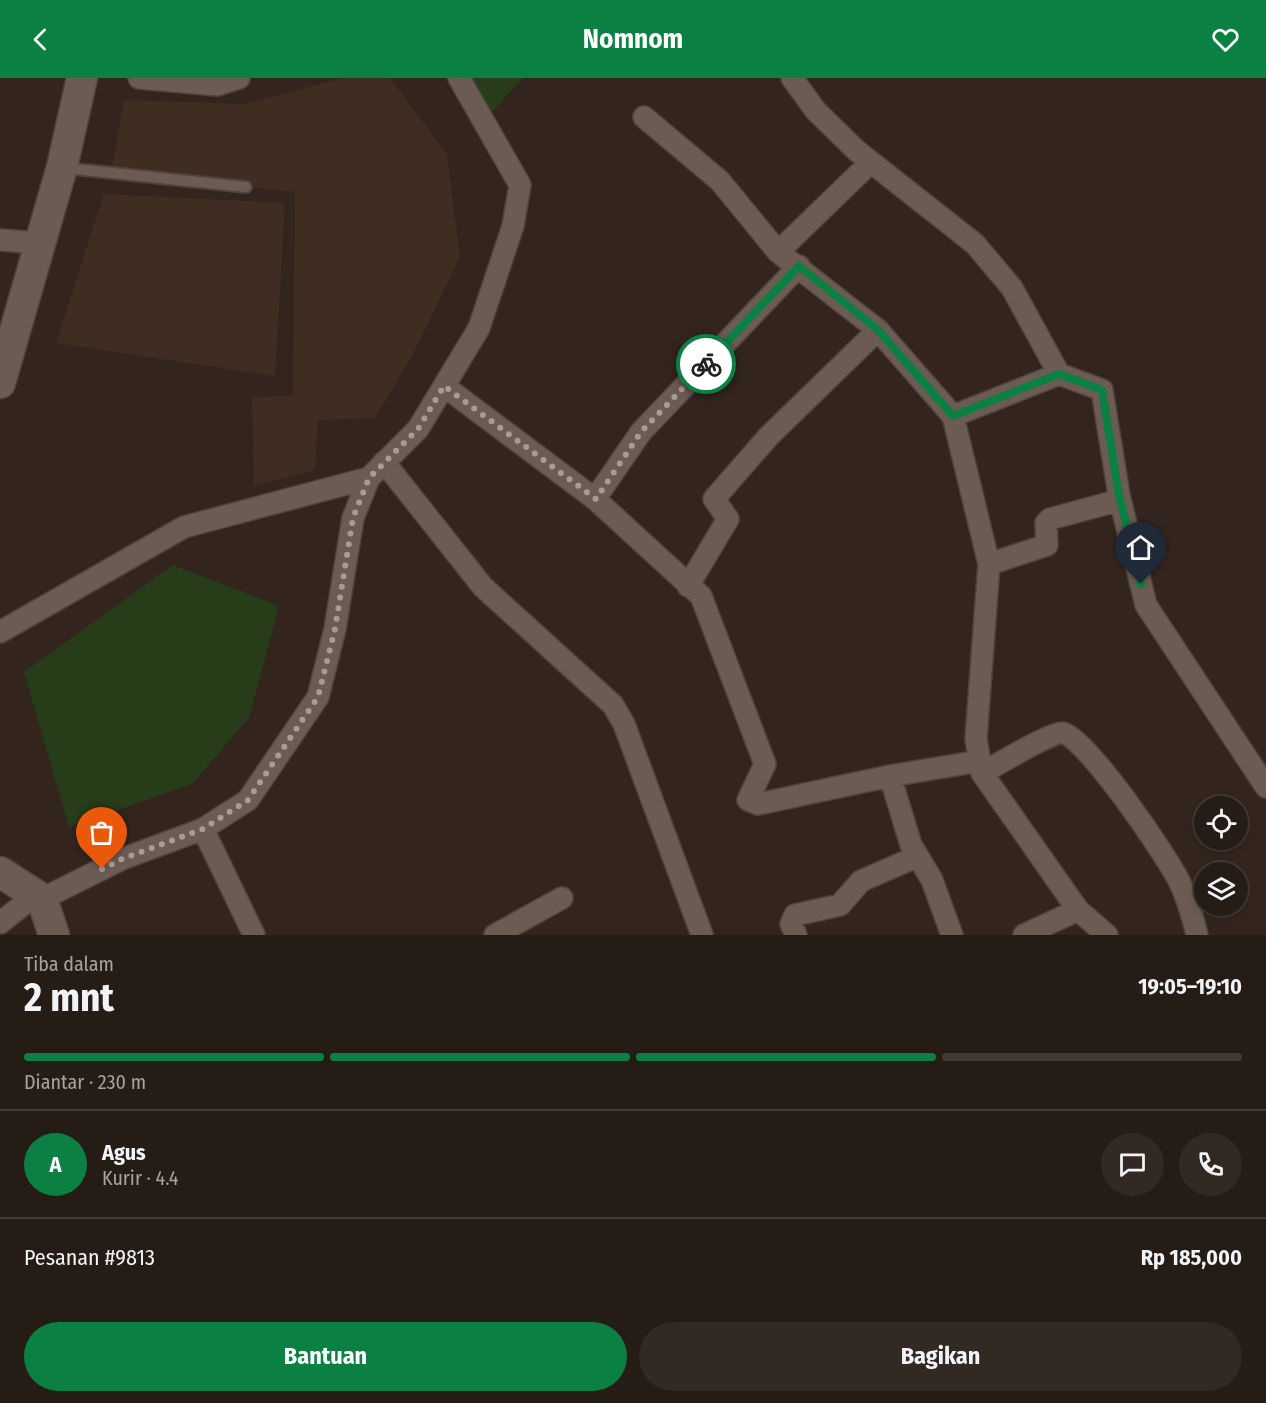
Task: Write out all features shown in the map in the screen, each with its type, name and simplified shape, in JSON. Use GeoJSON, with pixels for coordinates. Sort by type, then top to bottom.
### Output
{"type":"FeatureCollection","features":[{"type":"Feature","properties":{"kind":"street"},"geometry":{"type":"LineString","coordinates":[[3,365],[62,167],[82,78]]}},
{"type":"Feature","properties":{"kind":"street"},"geometry":{"type":"LineString","coordinates":[[139,78],[217,85],[239,78]]}},
{"type":"Feature","properties":{"kind":"street"},"geometry":{"type":"LineString","coordinates":[[0,922],[29,900],[42,899],[122,859],[203,829],[248,800],[318,697],[335,629],[353,518],[369,478],[418,429],[479,328],[513,226],[520,184],[459,78]]}},
{"type":"Feature","properties":{"kind":"street"},"geometry":{"type":"LineString","coordinates":[[792,78],[816,111],[871,162],[975,244],[1012,288],[1059,374],[1102,390],[1120,501],[1146,605],[1266,787]]}},
{"type":"Feature","properties":{"kind":"street"},"geometry":{"type":"LineString","coordinates":[[644,117],[720,181],[777,252],[799,266],[878,330],[953,416],[989,564],[976,740],[981,767],[1078,910],[1107,935]]}},
{"type":"Feature","properties":{"kind":"street"},"geometry":{"type":"LineString","coordinates":[[777,252],[871,162]]}},
{"type":"Feature","properties":{"kind":"street"},"geometry":{"type":"LineString","coordinates":[[0,240],[40,243]]}},
{"type":"Feature","properties":{"kind":"street"},"geometry":{"type":"LineString","coordinates":[[596,499],[641,432],[799,266]]}},
{"type":"Feature","properties":{"kind":"street"},"geometry":{"type":"LineString","coordinates":[[688,586],[729,519],[714,499],[768,437],[878,330]]}},
{"type":"Feature","properties":{"kind":"street"},"geometry":{"type":"LineString","coordinates":[[953,416],[1059,374]]}},
{"type":"Feature","properties":{"kind":"street"},"geometry":{"type":"LineString","coordinates":[[444,386],[596,499],[700,596],[765,764],[748,800],[758,804],[890,776],[981,767],[1056,734],[1071,736],[1118,789],[1159,848],[1180,882],[1197,935]]}},
{"type":"Feature","properties":{"kind":"street"},"geometry":{"type":"LineString","coordinates":[[384,462],[483,587],[613,705],[624,724],[702,935]]}},
{"type":"Feature","properties":{"kind":"street"},"geometry":{"type":"LineString","coordinates":[[0,632],[184,527],[369,478]]}},
{"type":"Feature","properties":{"kind":"street"},"geometry":{"type":"LineString","coordinates":[[989,564],[1047,545],[1046,523],[1050,519],[1120,501]]}},
{"type":"Feature","properties":{"kind":"street"},"geometry":{"type":"LineString","coordinates":[[890,776],[916,856],[932,880],[952,935]]}},
{"type":"Feature","properties":{"kind":"street"},"geometry":{"type":"LineString","coordinates":[[203,829],[254,935]]}},
{"type":"Feature","properties":{"kind":"street"},"geometry":{"type":"LineString","coordinates":[[796,935],[791,924],[795,915],[840,905],[861,881],[916,856]]}},
{"type":"Feature","properties":{"kind":"street"},"geometry":{"type":"LineString","coordinates":[[0,872],[42,899],[54,935]]}},
{"type":"Feature","properties":{"kind":"street"},"geometry":{"type":"LineString","coordinates":[[495,935],[562,898]]}},
{"type":"Feature","properties":{"kind":"street"},"geometry":{"type":"LineString","coordinates":[[1024,935],[1078,910]]}},
{"type":"Feature","properties":{"kind":"lane"},"geometry":{"type":"LineString","coordinates":[[62,167],[246,187]]}},
{"type":"Feature","properties":{"kind":"shaded area"},"geometry":{"type":"Polygon","coordinates":[[[343,78],[390,78],[447,154],[460,257],[415,350],[375,418],[318,420],[315,470],[254,486],[252,398],[293,395],[295,192],[111,173],[124,100],[245,104],[343,78]]]}},
{"type":"Feature","properties":{"kind":"shaded area"},"geometry":{"type":"Polygon","coordinates":[[[104,194],[285,203],[275,376],[56,343],[104,194]]]}},
{"type":"Feature","properties":{"kind":"green space"},"geometry":{"type":"Polygon","coordinates":[[[470,78],[523,78],[487,117],[470,78]]]}},
{"type":"Feature","properties":{"kind":"green space"},"geometry":{"type":"Polygon","coordinates":[[[173,565],[279,606],[249,718],[192,784],[69,827],[24,672],[173,565]]]}},
{"type":"Feature","properties":{"kind":"way so far"},"geometry":{"type":"LineString","coordinates":[[102,869],[122,859],[203,829],[248,800],[318,697],[335,629],[353,518],[369,478],[418,429],[444,386],[596,499],[641,432],[706,364]]}},
{"type":"Feature","properties":{"kind":"route"},"geometry":{"type":"LineString","coordinates":[[706,364],[799,266],[878,330],[953,416],[1059,374],[1102,390],[1119,495],[1141,584]]}}]}
